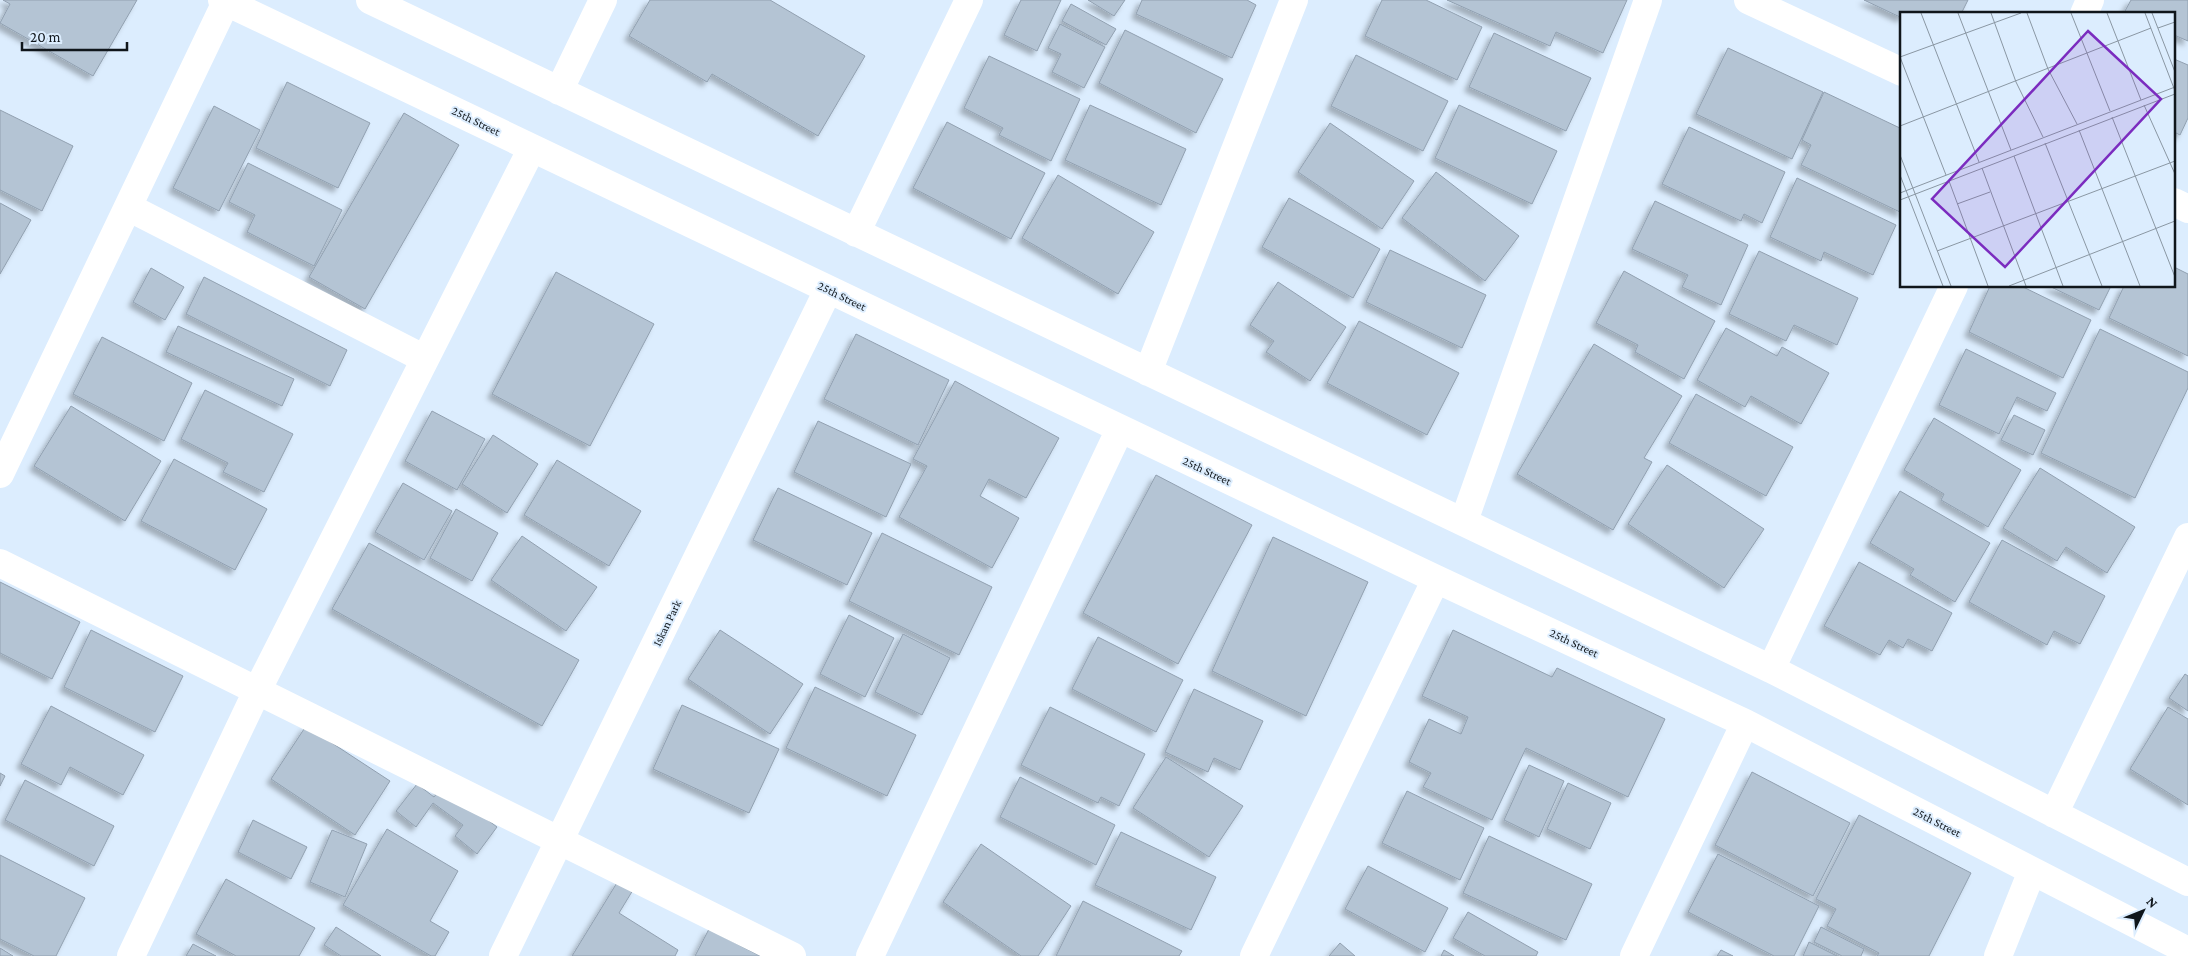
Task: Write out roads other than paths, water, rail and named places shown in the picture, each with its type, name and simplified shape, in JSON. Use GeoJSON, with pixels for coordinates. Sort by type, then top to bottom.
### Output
{"type":"FeatureCollection","features":[{"type":"Feature","properties":{"kind":"street"},"geometry":{"type":"LineString","coordinates":[[370,0],[1771,669],[2188,882]]}},
{"type":"Feature","properties":{"kind":"street"},"geometry":{"type":"LineString","coordinates":[[559,91],[603,0]]}},
{"type":"Feature","properties":{"kind":"street"},"geometry":{"type":"LineString","coordinates":[[856,233],[969,0]]}},
{"type":"Feature","properties":{"kind":"street"},"geometry":{"type":"LineString","coordinates":[[1148,372],[1294,0]]}},
{"type":"Feature","properties":{"kind":"street"},"geometry":{"type":"LineString","coordinates":[[1464,522],[1648,0]]}},
{"type":"Feature","properties":{"kind":"street"},"geometry":{"type":"LineString","coordinates":[[1748,0],[1900,71]]}},
{"type":"Feature","properties":{"kind":"street"},"geometry":{"type":"LineString","coordinates":[[2085,12],[2090,0]]}},
{"type":"Feature","properties":{"kind":"street"},"geometry":{"type":"LineString","coordinates":[[0,474],[224,1]]}},
{"type":"Feature","properties":{"kind":"street","name":"25th Street"},"geometry":{"type":"LineString","coordinates":[[224,1],[1120,429],[1745,723],[2188,951]]}},
{"type":"Feature","properties":{"kind":"street"},"geometry":{"type":"LineString","coordinates":[[131,956],[257,691],[532,148]]}},
{"type":"Feature","properties":{"kind":"street"},"geometry":{"type":"LineString","coordinates":[[2176,203],[2188,209]]}},
{"type":"Feature","properties":{"kind":"street"},"geometry":{"type":"LineString","coordinates":[[128,207],[425,359]]}},
{"type":"Feature","properties":{"kind":"street"},"geometry":{"type":"LineString","coordinates":[[1771,669],[1953,288]]}},
{"type":"Feature","properties":{"kind":"street","name":"Iskan Park"},"geometry":{"type":"LineString","coordinates":[[504,956],[828,290]]}},
{"type":"Feature","properties":{"kind":"street"},"geometry":{"type":"LineString","coordinates":[[870,956],[1120,429]]}},
{"type":"Feature","properties":{"kind":"street"},"geometry":{"type":"LineString","coordinates":[[2054,814],[2188,537]]}},
{"type":"Feature","properties":{"kind":"street"},"geometry":{"type":"LineString","coordinates":[[0,563],[792,956]]}},
{"type":"Feature","properties":{"kind":"street"},"geometry":{"type":"LineString","coordinates":[[1254,956],[1436,579]]}},
{"type":"Feature","properties":{"kind":"street"},"geometry":{"type":"LineString","coordinates":[[1634,956],[1745,723]]}},
{"type":"Feature","properties":{"kind":"street"},"geometry":{"type":"LineString","coordinates":[[1998,956],[2032,871]]}}]}
